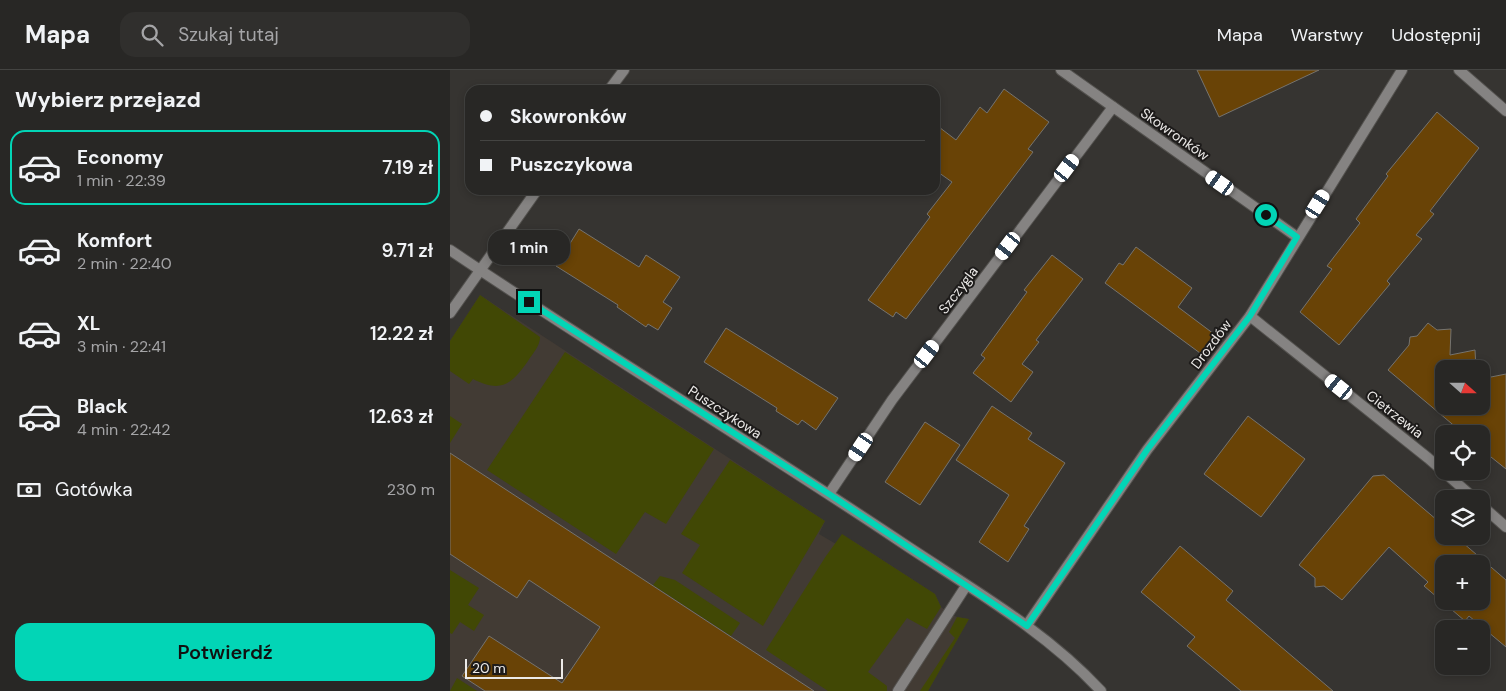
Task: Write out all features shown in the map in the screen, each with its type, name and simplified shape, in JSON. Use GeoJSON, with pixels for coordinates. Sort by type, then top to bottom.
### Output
{"type":"FeatureCollection","features":[{"type":"Feature","properties":{"kind":"street"},"geometry":{"type":"LineString","coordinates":[[613,85],[624,70]]}},
{"type":"Feature","properties":{"kind":"street","name":"Skowronków"},"geometry":{"type":"LineString","coordinates":[[1061,70],[1297,237]]}},
{"type":"Feature","properties":{"kind":"street","name":"Drozdów"},"geometry":{"type":"LineString","coordinates":[[1027,626],[1147,450],[1250,316],[1297,237],[1402,70]]}},
{"type":"Feature","properties":{"kind":"street"},"geometry":{"type":"LineString","coordinates":[[1459,70],[1506,111]]}},
{"type":"Feature","properties":{"kind":"street","name":"Szczygla"},"geometry":{"type":"LineString","coordinates":[[829,494],[892,400],[1113,106]]}},
{"type":"Feature","properties":{"kind":"street"},"geometry":{"type":"LineString","coordinates":[[450,313],[533,195]]}},
{"type":"Feature","properties":{"kind":"street","name":"Puszczykowa"},"geometry":{"type":"LineString","coordinates":[[450,250],[829,494],[1027,626],[1059,650],[1101,691]]}},
{"type":"Feature","properties":{"kind":"street","name":"Cietrzewia"},"geometry":{"type":"LineString","coordinates":[[1250,316],[1428,458],[1465,490]]}},
{"type":"Feature","properties":{"kind":"street"},"geometry":{"type":"LineString","coordinates":[[1490,513],[1506,527]]}},
{"type":"Feature","properties":{"kind":"street"},"geometry":{"type":"LineString","coordinates":[[898,691],[966,586]]}},
{"type":"Feature","properties":{"kind":"shaded area"},"geometry":{"type":"Polygon","coordinates":[[[480,295],[825,521],[819,534],[836,544],[853,541],[935,594],[941,607],[949,613],[957,617],[969,619],[928,691],[450,691],[450,341],[480,295]]]}},
{"type":"Feature","properties":{"kind":"green space"},"geometry":{"type":"Polygon","coordinates":[[[480,295],[540,337],[536,349],[516,376],[511,381],[498,386],[473,379],[469,384],[450,371],[450,341],[480,295]]]}},
{"type":"Feature","properties":{"kind":"green space"},"geometry":{"type":"Polygon","coordinates":[[[565,352],[714,449],[666,524],[645,512],[616,554],[487,470],[565,352]]]}},
{"type":"Feature","properties":{"kind":"green space"},"geometry":{"type":"Polygon","coordinates":[[[450,416],[462,424],[450,443],[450,416]]]}},
{"type":"Feature","properties":{"kind":"green space"},"geometry":{"type":"Polygon","coordinates":[[[730,460],[825,521],[763,626],[682,573],[700,545],[681,534],[730,460]]]}},
{"type":"Feature","properties":{"kind":"green space"},"geometry":{"type":"Polygon","coordinates":[[[842,534],[935,594],[941,607],[927,629],[907,618],[868,672],[887,686],[887,691],[828,691],[766,650],[842,534]]]}},
{"type":"Feature","properties":{"kind":"green space"},"geometry":{"type":"Polygon","coordinates":[[[450,570],[479,588],[468,605],[484,615],[474,631],[460,622],[452,634],[450,633],[450,570]]]}},
{"type":"Feature","properties":{"kind":"green space"},"geometry":{"type":"Polygon","coordinates":[[[660,576],[675,580],[740,623],[731,636],[653,585],[660,576]]]}},
{"type":"Feature","properties":{"kind":"green space"},"geometry":{"type":"Polygon","coordinates":[[[957,617],[969,619],[928,691],[920,691],[955,638],[949,632],[957,617]]]}},
{"type":"Feature","properties":{"kind":"green space"},"geometry":{"type":"Polygon","coordinates":[[[457,678],[477,691],[450,691],[457,678]]]}},
{"type":"Feature","properties":{"kind":"building"},"geometry":{"type":"Polygon","coordinates":[[[1197,70],[1319,70],[1219,117],[1197,70]]]}},
{"type":"Feature","properties":{"kind":"building"},"geometry":{"type":"Polygon","coordinates":[[[1004,89],[1049,122],[1028,149],[1033,152],[906,319],[896,312],[893,317],[868,300],[930,217],[927,214],[952,182],[940,174],[940,128],[956,140],[980,107],[987,113],[1004,89]]]}},
{"type":"Feature","properties":{"kind":"building"},"geometry":{"type":"Polygon","coordinates":[[[1437,112],[1479,148],[1430,211],[1434,214],[1416,235],[1422,239],[1387,281],[1390,284],[1339,345],[1300,312],[1332,269],[1327,266],[1360,223],[1356,219],[1388,176],[1386,174],[1437,112]]]}},
{"type":"Feature","properties":{"kind":"building"},"geometry":{"type":"Polygon","coordinates":[[[579,229],[639,267],[646,255],[680,277],[663,302],[672,308],[658,330],[648,324],[646,327],[617,307],[618,305],[556,266],[579,229]]]}},
{"type":"Feature","properties":{"kind":"building"},"geometry":{"type":"Polygon","coordinates":[[[1136,247],[1192,288],[1178,307],[1218,337],[1204,356],[1105,283],[1119,263],[1123,265],[1136,247]]]}},
{"type":"Feature","properties":{"kind":"building"},"geometry":{"type":"Polygon","coordinates":[[[1052,255],[1083,279],[1036,340],[1039,342],[1022,364],[1033,372],[1011,402],[973,373],[985,358],[981,355],[1027,292],[1024,290],[1052,255]]]}},
{"type":"Feature","properties":{"kind":"building"},"geometry":{"type":"Polygon","coordinates":[[[1428,323],[1437,330],[1451,329],[1450,355],[1475,350],[1476,360],[1435,360],[1435,410],[1388,370],[1409,345],[1410,337],[1417,336],[1428,323]]]}},
{"type":"Feature","properties":{"kind":"building"},"geometry":{"type":"Polygon","coordinates":[[[726,328],[838,398],[816,430],[802,420],[798,425],[776,411],[777,408],[704,362],[726,328]]]}},
{"type":"Feature","properties":{"kind":"building"},"geometry":{"type":"Polygon","coordinates":[[[1506,374],[1506,469],[1490,456],[1490,425],[1453,425],[1441,415],[1490,415],[1490,377],[1506,374]]]}},
{"type":"Feature","properties":{"kind":"building"},"geometry":{"type":"Polygon","coordinates":[[[992,406],[1032,433],[1028,439],[1065,463],[1024,526],[1029,529],[1008,562],[979,542],[1009,495],[956,460],[992,406]]]}},
{"type":"Feature","properties":{"kind":"building"},"geometry":{"type":"Polygon","coordinates":[[[1248,416],[1305,459],[1261,517],[1204,474],[1248,416]]]}},
{"type":"Feature","properties":{"kind":"building"},"geometry":{"type":"Polygon","coordinates":[[[925,422],[960,445],[920,505],[885,482],[925,422]]]}},
{"type":"Feature","properties":{"kind":"building"},"geometry":{"type":"Polygon","coordinates":[[[450,453],[814,691],[485,691],[462,676],[489,636],[562,683],[600,627],[529,580],[517,598],[450,554],[450,453]]]}},
{"type":"Feature","properties":{"kind":"building"},"geometry":{"type":"Polygon","coordinates":[[[1384,475],[1435,518],[1435,545],[1465,545],[1477,555],[1435,555],[1435,595],[1424,586],[1428,582],[1389,547],[1342,600],[1324,586],[1315,587],[1315,578],[1299,565],[1373,476],[1384,475]]]}},
{"type":"Feature","properties":{"kind":"building"},"geometry":{"type":"Polygon","coordinates":[[[1180,546],[1233,591],[1226,600],[1333,691],[1241,691],[1187,646],[1195,637],[1141,592],[1180,546]]]}},
{"type":"Feature","properties":{"kind":"building"},"geometry":{"type":"Polygon","coordinates":[[[1490,566],[1506,580],[1506,647],[1490,634],[1490,620],[1474,620],[1469,616],[1464,620],[1452,610],[1490,610],[1490,566]]]}},
{"type":"Feature","properties":{"kind":"route"},"geometry":{"type":"LineString","coordinates":[[529,302],[829,494],[1027,626],[1147,450],[1250,316],[1297,237],[1266,215]]}}]}
